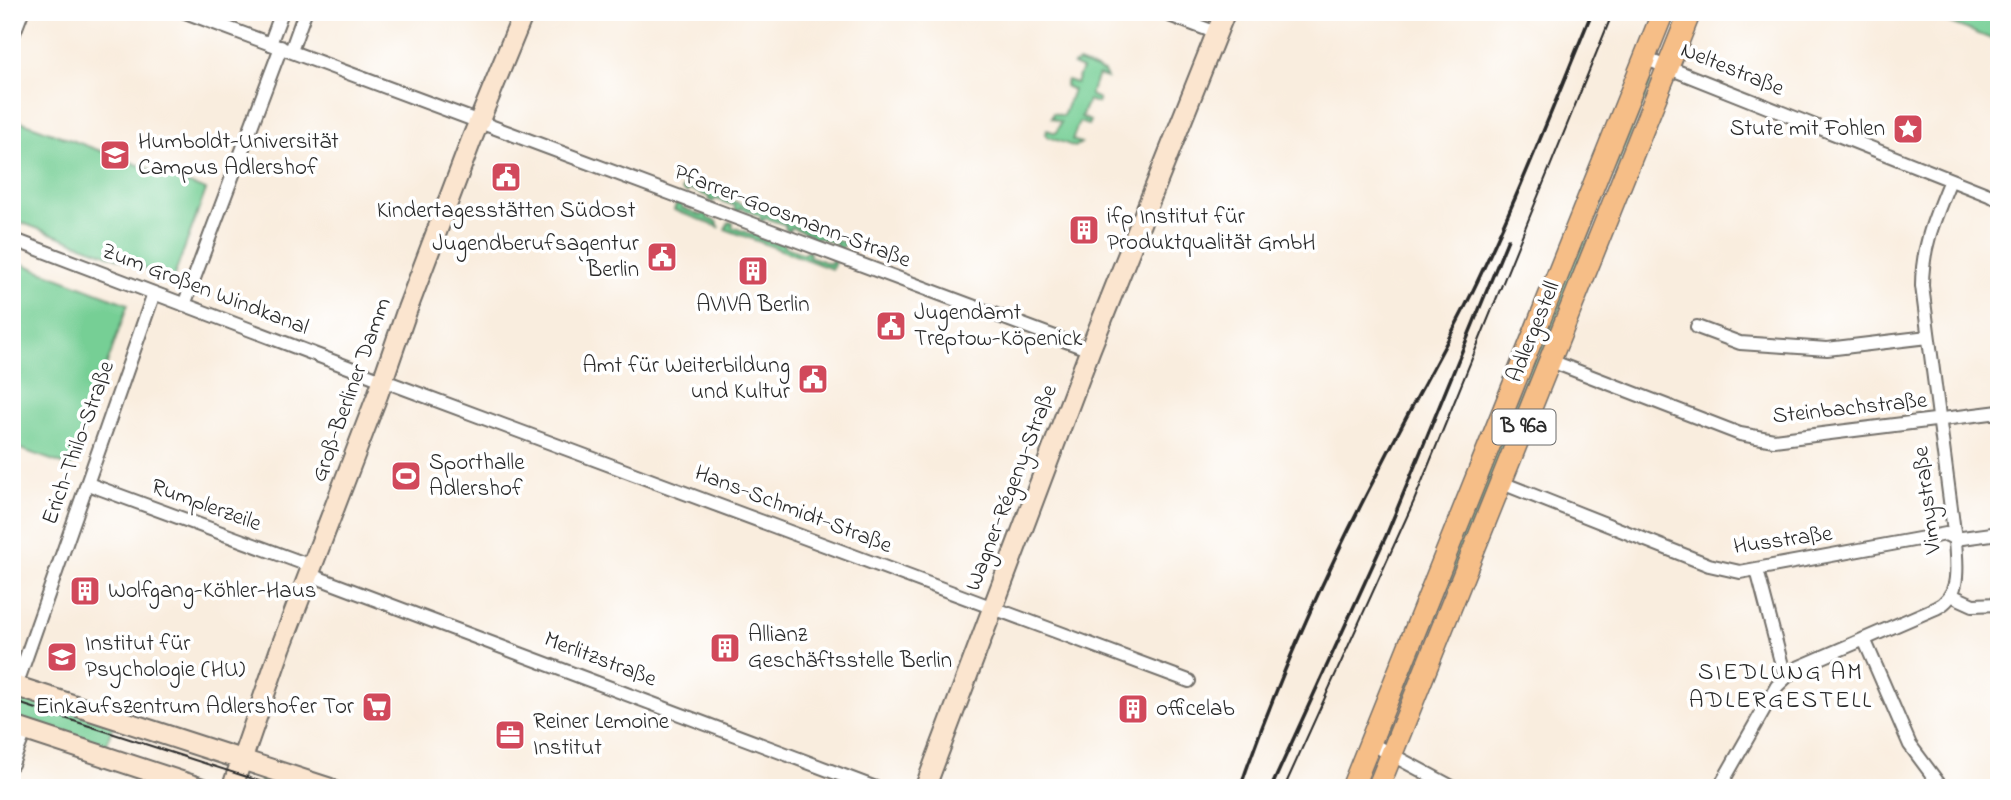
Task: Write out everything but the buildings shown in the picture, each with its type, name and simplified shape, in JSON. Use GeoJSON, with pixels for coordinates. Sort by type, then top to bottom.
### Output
{"type":"FeatureCollection","features":[{"type":"Feature","properties":{"kind":"main road","name":"Groß-Berliner Damm"},"geometry":{"type":"LineString","coordinates":[[232,788],[310,570],[524,12]]}},
{"type":"Feature","properties":{"kind":"main road","name":"Wagner-Régeny-Straße"},"geometry":{"type":"LineString","coordinates":[[925,788],[1090,351],[1225,12]]}},
{"type":"Feature","properties":{"kind":"main road","name":"Adlergestell"},"geometry":{"type":"LineString","coordinates":[[1352,788],[1663,12]]}},
{"type":"Feature","properties":{"kind":"main road","name":"Adlergestell"},"geometry":{"type":"LineString","coordinates":[[1378,788],[1690,12]]}},
{"type":"Feature","properties":{"kind":"main road"},"geometry":{"type":"LineString","coordinates":[[14,685],[329,788]]}},
{"type":"Feature","properties":{"kind":"main road"},"geometry":{"type":"LineString","coordinates":[[19,728],[201,788]]}},
{"type":"Feature","properties":{"kind":"street"},"geometry":{"type":"LineString","coordinates":[[12,38],[22,12]]}},
{"type":"Feature","properties":{"kind":"street","name":"Pfarrer-Goosmann-Straße"},"geometry":{"type":"LineString","coordinates":[[185,12],[1090,351]]}},
{"type":"Feature","properties":{"kind":"street"},"geometry":{"type":"LineString","coordinates":[[281,47],[282,12]]}},
{"type":"Feature","properties":{"kind":"street"},"geometry":{"type":"LineString","coordinates":[[184,305],[281,47],[305,12]]}},
{"type":"Feature","properties":{"kind":"street"},"geometry":{"type":"LineString","coordinates":[[1161,12],[1217,33]]}},
{"type":"Feature","properties":{"kind":"street","name":"Neltestraße"},"geometry":{"type":"LineString","coordinates":[[1644,58],[1999,199]]}},
{"type":"Feature","properties":{"kind":"street","name":"Vimystraße"},"geometry":{"type":"LineString","coordinates":[[1950,180],[1934,218],[1922,261],[1922,286],[1955,538],[1957,577],[1951,596]]}},
{"type":"Feature","properties":{"kind":"street","name":"Zum Großen Windkanal"},"geometry":{"type":"LineString","coordinates":[[12,239],[382,380]]}},
{"type":"Feature","properties":{"kind":"street","name":"Erich-Thilo-Straße"},"geometry":{"type":"LineString","coordinates":[[14,685],[154,293]]}},
{"type":"Feature","properties":{"kind":"street"},"geometry":{"type":"LineString","coordinates":[[1697,327],[1740,342],[1826,349],[1928,337]]}},
{"type":"Feature","properties":{"kind":"street","name":"Steinbachstraße"},"geometry":{"type":"LineString","coordinates":[[1551,361],[1740,434],[1762,439],[1774,440],[1999,412]]}},
{"type":"Feature","properties":{"kind":"street","name":"Hans-Schmidt-Straße"},"geometry":{"type":"LineString","coordinates":[[382,380],[1189,681]]}},
{"type":"Feature","properties":{"kind":"street","name":"Husstraße"},"geometry":{"type":"LineString","coordinates":[[1502,482],[1723,570],[1740,572],[1946,534],[1955,538],[1999,533]]}},
{"type":"Feature","properties":{"kind":"street","name":"Rumplerzeile"},"geometry":{"type":"LineString","coordinates":[[88,484],[310,570]]}},
{"type":"Feature","properties":{"kind":"street","name":"Merlitzstraße"},"geometry":{"type":"LineString","coordinates":[[310,570],[876,788]]}},
{"type":"Feature","properties":{"kind":"street"},"geometry":{"type":"LineString","coordinates":[[1757,570],[1785,677]]}},
{"type":"Feature","properties":{"kind":"street"},"geometry":{"type":"LineString","coordinates":[[1719,788],[1777,686],[1795,669],[1943,605],[1951,596],[1973,605],[1999,604]]}},
{"type":"Feature","properties":{"kind":"street"},"geometry":{"type":"LineString","coordinates":[[1864,639],[1910,745],[1942,788]]}},
{"type":"Feature","properties":{"kind":"street"},"geometry":{"type":"LineString","coordinates":[[12,764],[19,728]]}},
{"type":"Feature","properties":{"kind":"street"},"geometry":{"type":"LineString","coordinates":[[1370,743],[1454,788]]}},
{"type":"Feature","properties":{"kind":"green space"},"geometry":{"type":"Polygon","coordinates":[[[1923,12],[1999,12],[1999,42],[1923,12]]]}},
{"type":"Feature","properties":{"kind":"green space"},"geometry":{"type":"Polygon","coordinates":[[[1078,62],[1104,72],[1107,78],[1098,75],[1090,95],[1099,99],[1097,103],[1088,100],[1081,117],[1090,121],[1088,125],[1079,122],[1072,140],[1081,143],[1075,147],[1046,134],[1047,130],[1056,133],[1061,122],[1051,118],[1053,113],[1063,116],[1073,90],[1065,86],[1067,80],[1076,83],[1082,69],[1073,65],[1078,62]]]}},
{"type":"Feature","properties":{"kind":"green space"},"geometry":{"type":"Polygon","coordinates":[[[1643,80],[1651,83],[1542,355],[1534,351],[1643,80]]]}},
{"type":"Feature","properties":{"kind":"green space"},"geometry":{"type":"Polygon","coordinates":[[[12,118],[206,190],[173,279],[12,219],[12,118]]]}},
{"type":"Feature","properties":{"kind":"green space"},"geometry":{"type":"Polygon","coordinates":[[[685,183],[845,243],[840,250],[836,248],[837,244],[816,237],[811,239],[811,235],[791,227],[789,231],[785,229],[786,225],[765,218],[760,220],[761,216],[740,208],[738,212],[735,206],[715,199],[713,202],[709,200],[710,197],[689,189],[687,193],[682,190],[685,183]]]}},
{"type":"Feature","properties":{"kind":"green space"},"geometry":{"type":"Polygon","coordinates":[[[677,203],[682,204],[682,208],[702,216],[704,212],[708,214],[707,218],[717,222],[719,227],[674,210],[677,203]]]}},
{"type":"Feature","properties":{"kind":"green space"},"geometry":{"type":"Polygon","coordinates":[[[729,222],[733,223],[732,227],[753,235],[755,231],[759,233],[758,237],[779,244],[784,242],[783,246],[804,254],[806,251],[810,252],[809,256],[830,264],[832,260],[835,262],[832,269],[725,229],[729,222]]]}},
{"type":"Feature","properties":{"kind":"green space"},"geometry":{"type":"Polygon","coordinates":[[[12,260],[128,304],[71,467],[12,446],[12,260]]]}},
{"type":"Feature","properties":{"kind":"green space"},"geometry":{"type":"Polygon","coordinates":[[[1533,356],[1541,359],[1445,597],[1437,594],[1533,356]]]}},
{"type":"Feature","properties":{"kind":"green space"},"geometry":{"type":"Polygon","coordinates":[[[1436,597],[1444,601],[1389,736],[1387,734],[1436,597]]]}},
{"type":"Feature","properties":{"kind":"green space"},"geometry":{"type":"Polygon","coordinates":[[[12,692],[113,724],[105,750],[12,720],[12,692]]]}},
{"type":"Feature","properties":{"kind":"green space"},"geometry":{"type":"Polygon","coordinates":[[[263,773],[309,788],[258,788],[263,773]]]}},
{"type":"Feature","properties":{"kind":"tram line"},"geometry":{"type":"LineString","coordinates":[[1284,788],[1414,501],[1613,12]]}},
{"type":"Feature","properties":{"kind":"tram line"},"geometry":{"type":"LineString","coordinates":[[12,701],[281,788]]}},
{"type":"Feature","properties":{"kind":"railway"},"geometry":{"type":"LineString","coordinates":[[1240,788],[1270,706],[1322,586],[1482,272],[1531,162],[1592,12]]}},
{"type":"Feature","properties":{"kind":"railway"},"geometry":{"type":"LineString","coordinates":[[1271,788],[1386,536],[1508,239]]}},
{"type":"Feature","properties":{"kind":"place","name":"Stute mit Fohlen"},"geometry":{"type":"Point","coordinates":[1908,129]}},
{"type":"Feature","properties":{"kind":"place","name":"Humboldt-Universität Campus Adlershof"},"geometry":{"type":"Point","coordinates":[115,155]}},
{"type":"Feature","properties":{"kind":"place","name":"Kindertagesstätten SüdOst"},"geometry":{"type":"Point","coordinates":[506,177]}},
{"type":"Feature","properties":{"kind":"place","name":"ifp Institut für Produktqualität GmbH"},"geometry":{"type":"Point","coordinates":[1084,230]}},
{"type":"Feature","properties":{"kind":"place","name":"Jugendberufsagentur Berlin"},"geometry":{"type":"Point","coordinates":[662,257]}},
{"type":"Feature","properties":{"kind":"place","name":"AVIVA Berlin"},"geometry":{"type":"Point","coordinates":[753,271]}},
{"type":"Feature","properties":{"kind":"place","name":"Jugendamt Treptow-Köpenick"},"geometry":{"type":"Point","coordinates":[891,326]}},
{"type":"Feature","properties":{"kind":"place","name":"Amt für Weiterbildung und Kultur"},"geometry":{"type":"Point","coordinates":[813,379]}},
{"type":"Feature","properties":{"kind":"place","name":"Sporthalle Adlershof"},"geometry":{"type":"Point","coordinates":[406,476]}},
{"type":"Feature","properties":{"kind":"place","name":"Wolfgang-Köhler-Haus"},"geometry":{"type":"Point","coordinates":[85,591]}},
{"type":"Feature","properties":{"kind":"place","name":"Allianz Geschäftsstelle Berlin"},"geometry":{"type":"Point","coordinates":[725,648]}},
{"type":"Feature","properties":{"kind":"place","name":"Institut für Psychologie (HU)"},"geometry":{"type":"Point","coordinates":[62,657]}},
{"type":"Feature","properties":{"kind":"place","name":"Einkaufszentrum Adlershofer Tor"},"geometry":{"type":"Point","coordinates":[377,707]}},
{"type":"Feature","properties":{"kind":"place","name":"officelab"},"geometry":{"type":"Point","coordinates":[1133,709]}},
{"type":"Feature","properties":{"kind":"place","name":"Reiner Lemoine Institut"},"geometry":{"type":"Point","coordinates":[510,735]}},
{"type":"Feature","properties":{"kind":"district","name":"SIEDLUNG AM ADLERGESTELL"},"geometry":{"type":"Point","coordinates":[1781,687]}}]}
